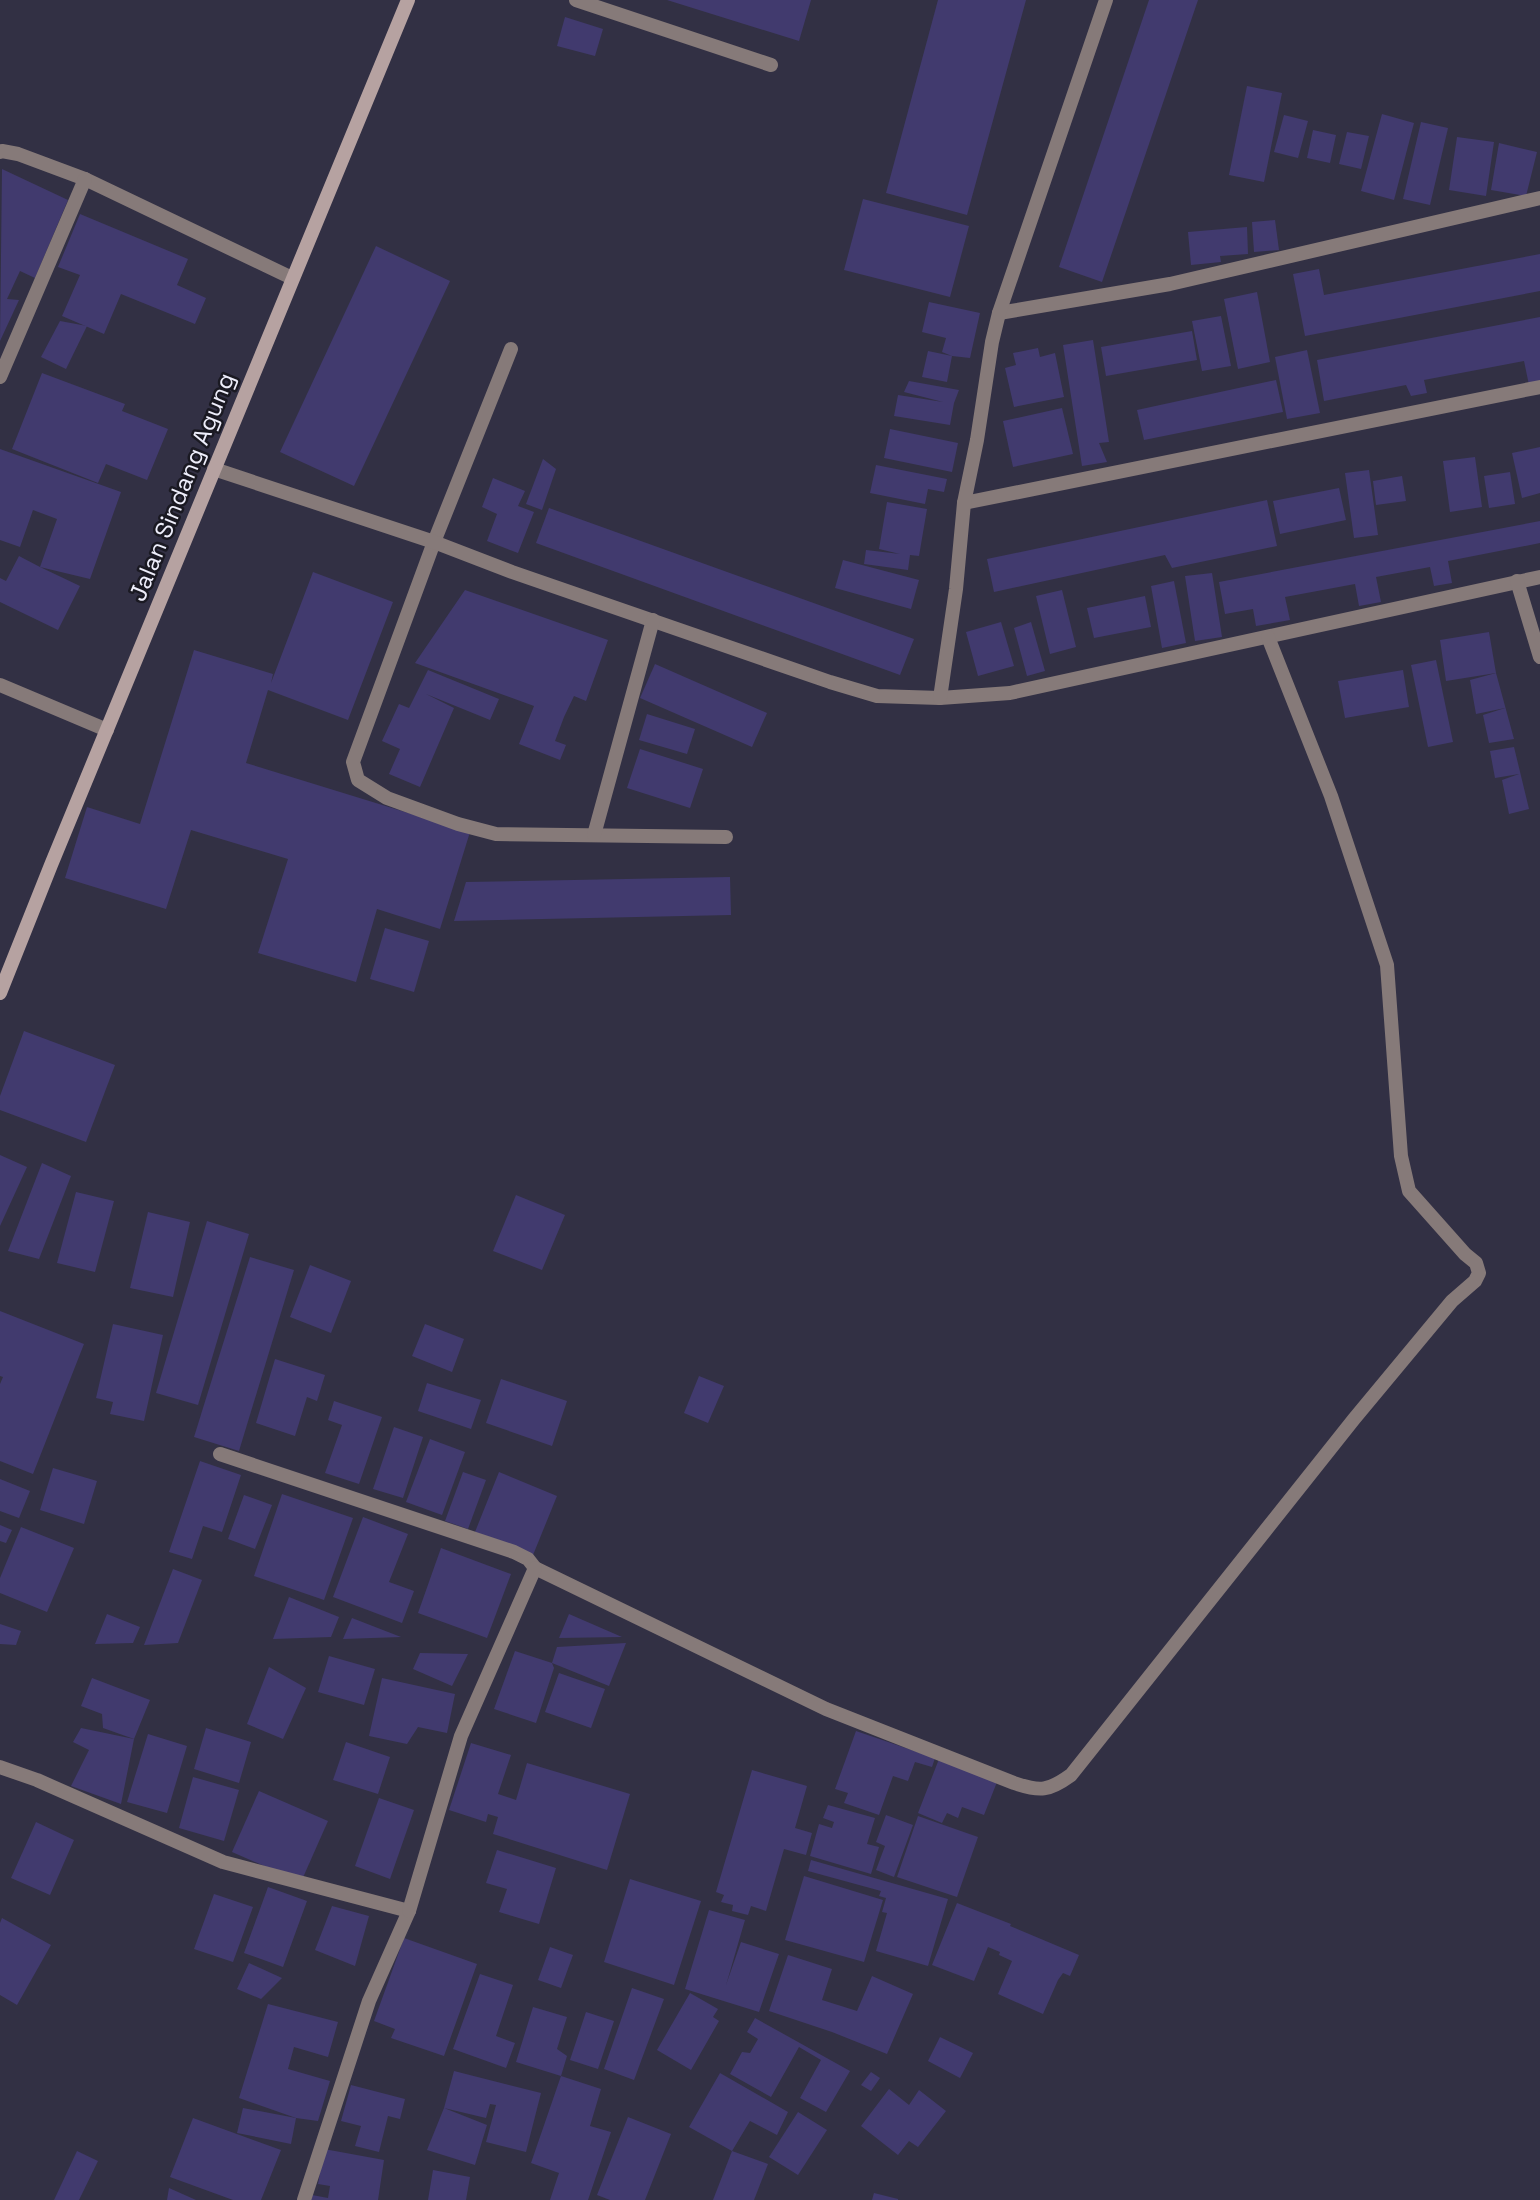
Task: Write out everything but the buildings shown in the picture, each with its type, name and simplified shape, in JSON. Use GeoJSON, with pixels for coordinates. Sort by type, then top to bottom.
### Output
{"type":"FeatureCollection","features":[{"type":"Feature","properties":{"kind":"main road","name":"Jalan Sindang Agung"},"geometry":{"type":"LineString","coordinates":[[0,993],[408,0]]}},
{"type":"Feature","properties":{"kind":"street"},"geometry":{"type":"LineString","coordinates":[[576,0],[771,65]]}},
{"type":"Feature","properties":{"kind":"street"},"geometry":{"type":"LineString","coordinates":[[940,698],[956,589],[964,503],[978,440],[992,342],[999,313],[1106,0]]}},
{"type":"Feature","properties":{"kind":"street"},"geometry":{"type":"LineString","coordinates":[[0,152],[2,150],[18,153],[85,179],[292,278]]}},
{"type":"Feature","properties":{"kind":"street"},"geometry":{"type":"LineString","coordinates":[[0,377],[85,179]]}},
{"type":"Feature","properties":{"kind":"street"},"geometry":{"type":"LineString","coordinates":[[999,313],[1170,284],[1540,198]]}},
{"type":"Feature","properties":{"kind":"street"},"geometry":{"type":"LineString","coordinates":[[511,349],[434,542],[353,762],[358,780],[387,798],[458,824],[496,834],[726,838]]}},
{"type":"Feature","properties":{"kind":"street"},"geometry":{"type":"LineString","coordinates":[[964,503],[1540,387]]}},
{"type":"Feature","properties":{"kind":"street"},"geometry":{"type":"LineString","coordinates":[[214,469],[434,542],[512,572],[877,696],[940,698],[1010,693],[1540,577]]}},
{"type":"Feature","properties":{"kind":"street"},"geometry":{"type":"LineString","coordinates":[[1517,582],[1540,657]]}},
{"type":"Feature","properties":{"kind":"street"},"geometry":{"type":"LineString","coordinates":[[594,835],[653,620]]}},
{"type":"Feature","properties":{"kind":"street"},"geometry":{"type":"LineString","coordinates":[[220,1454],[514,1552],[528,1559],[535,1568],[826,1709],[1031,1789],[1053,1788],[1071,1774],[1354,1419],[1452,1301],[1475,1281],[1479,1273],[1476,1263],[1409,1191],[1401,1156],[1387,965],[1331,796],[1268,637]]}},
{"type":"Feature","properties":{"kind":"street"},"geometry":{"type":"LineString","coordinates":[[0,685],[107,730]]}},
{"type":"Feature","properties":{"kind":"street"},"geometry":{"type":"LineString","coordinates":[[304,2200],[369,2001],[409,1911],[461,1735],[535,1568]]}},
{"type":"Feature","properties":{"kind":"street"},"geometry":{"type":"LineString","coordinates":[[0,1767],[37,1780],[223,1862],[409,1911]]}}]}
